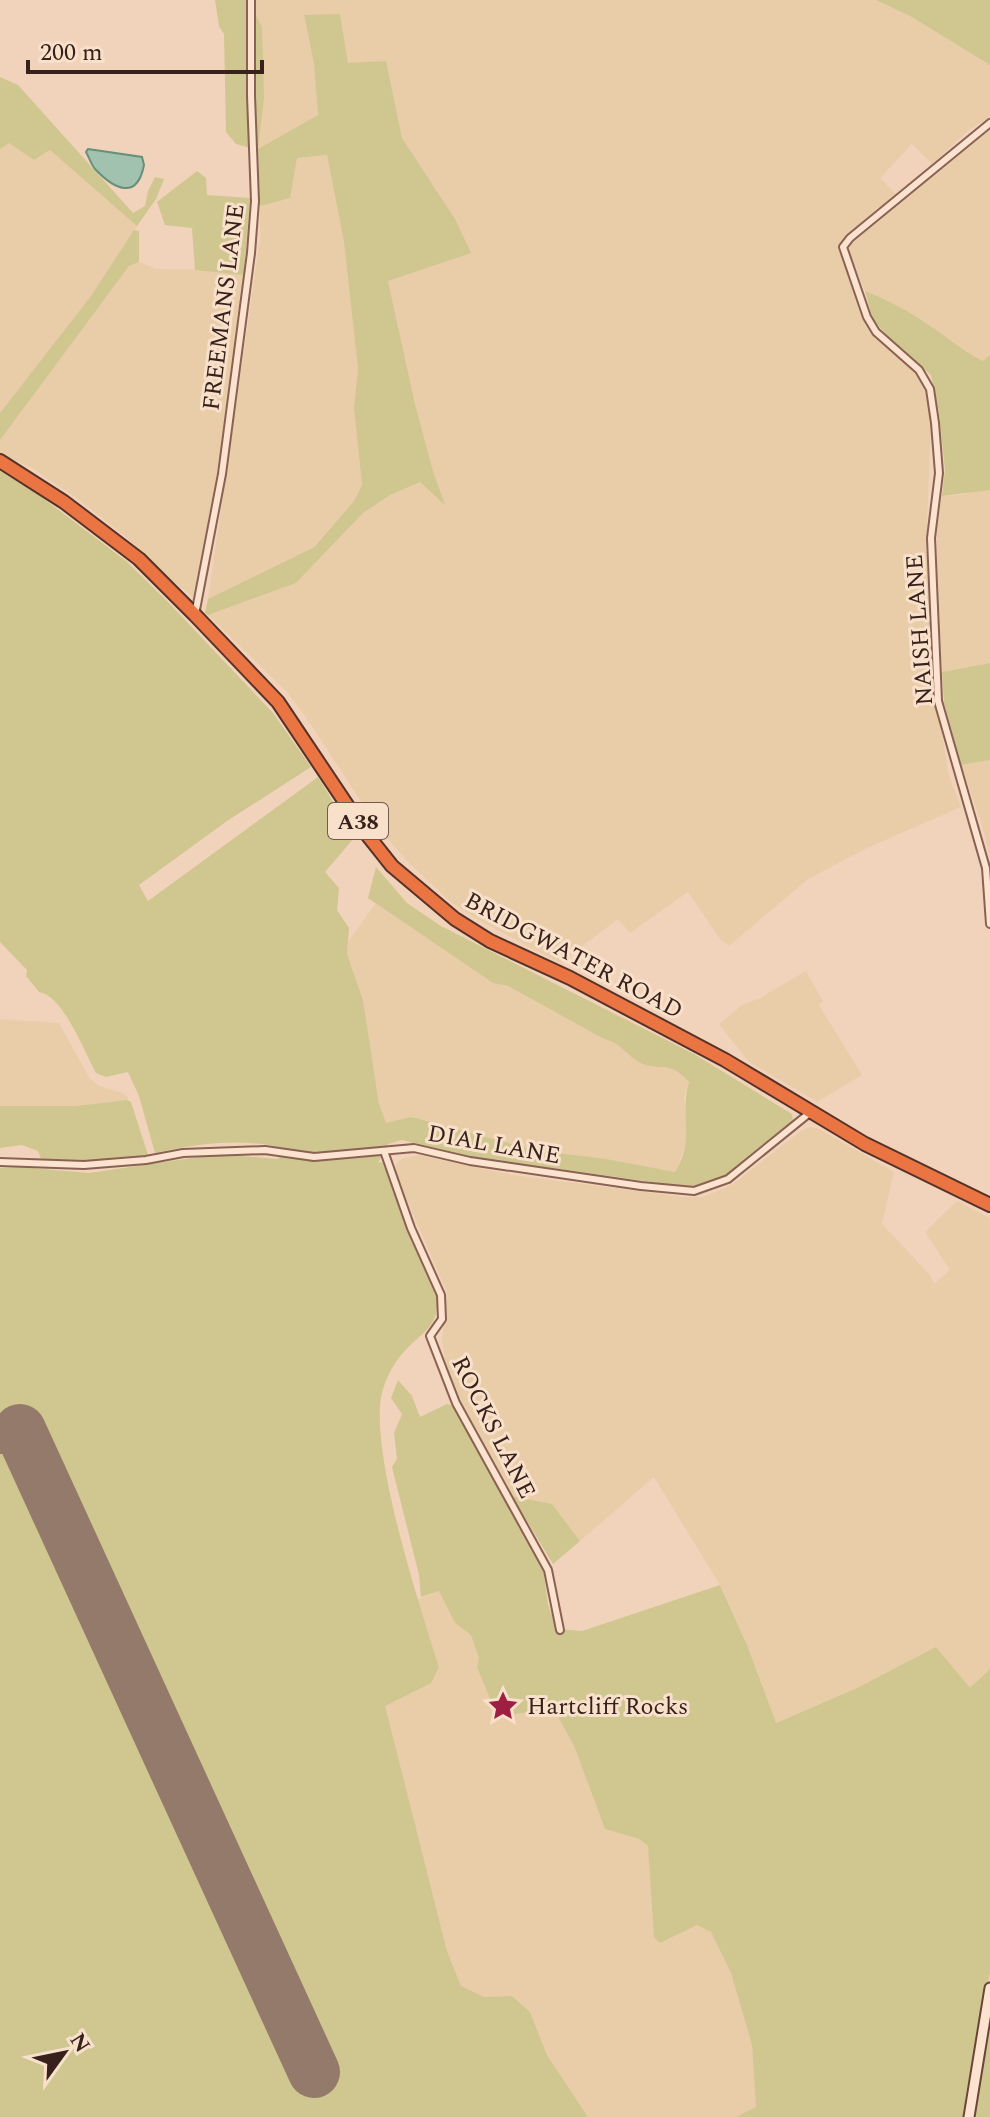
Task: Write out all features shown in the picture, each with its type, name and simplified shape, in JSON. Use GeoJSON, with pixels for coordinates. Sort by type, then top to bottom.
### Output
{"type":"FeatureCollection","features":[{"type":"Feature","properties":{"kind":"highway","name":"BRIDGWATER ROAD"},"geometry":{"type":"LineString","coordinates":[[0,461],[52,493],[139,559],[195,615],[278,702],[365,832],[392,866],[455,919],[490,941],[725,1060],[918,1172],[990,1205]]}},
{"type":"Feature","properties":{"kind":"main road"},"geometry":{"type":"LineString","coordinates":[[969,2117],[990,1988]]}},
{"type":"Feature","properties":{"kind":"street","name":"FREEMANS LANE"},"geometry":{"type":"LineString","coordinates":[[195,615],[222,474],[251,253],[255,201],[251,0]]}},
{"type":"Feature","properties":{"kind":"street","name":"NAISH LANE"},"geometry":{"type":"LineString","coordinates":[[990,123],[843,247],[859,286],[867,317],[876,332],[926,379],[935,423],[939,473],[931,538],[938,701],[986,868],[990,924]]}},
{"type":"Feature","properties":{"kind":"street","name":"DIAL LANE"},"geometry":{"type":"LineString","coordinates":[[0,1162],[84,1165],[146,1160],[183,1153],[265,1150],[314,1157],[414,1148],[486,1163],[694,1191],[728,1179],[812,1111]]}},
{"type":"Feature","properties":{"kind":"street","name":"ROCKS LANE"},"geometry":{"type":"LineString","coordinates":[[384,1151],[411,1228],[441,1295],[442,1319],[430,1336],[456,1403],[548,1570],[560,1630]]}},
{"type":"Feature","properties":{"kind":"shaded area"},"geometry":{"type":"Polygon","coordinates":[[[215,0],[248,0],[262,27],[264,99],[258,149],[318,115],[314,64],[304,15],[340,14],[348,63],[386,61],[402,138],[455,219],[471,253],[388,281],[415,404],[445,505],[420,482],[390,495],[363,513],[296,583],[208,615],[205,613],[208,599],[314,547],[354,501],[362,485],[354,408],[358,369],[344,242],[327,155],[297,158],[290,198],[260,206],[258,150],[236,144],[226,132],[224,34],[219,26],[215,0]]]}},
{"type":"Feature","properties":{"kind":"shaded area"},"geometry":{"type":"Polygon","coordinates":[[[248,0],[876,0],[910,16],[990,65],[990,118],[970,129],[932,164],[912,144],[880,178],[897,195],[884,207],[878,207],[845,238],[839,248],[868,327],[878,340],[917,374],[926,392],[931,420],[926,549],[934,689],[949,776],[961,807],[867,848],[808,879],[729,946],[720,939],[688,892],[630,933],[618,919],[560,963],[478,920],[451,902],[410,864],[380,830],[287,692],[208,615],[296,583],[363,513],[390,495],[420,482],[444,503],[415,404],[388,281],[437,190],[402,138],[386,62],[348,63],[340,14],[304,16],[314,64],[318,115],[258,150],[264,99],[248,0]]]}},
{"type":"Feature","properties":{"kind":"shaded area"},"geometry":{"type":"Polygon","coordinates":[[[876,0],[990,0],[990,65],[910,16],[876,0]]]}},
{"type":"Feature","properties":{"kind":"shaded area"},"geometry":{"type":"Polygon","coordinates":[[[0,77],[18,85],[133,213],[145,206],[155,177],[164,179],[156,199],[137,226],[50,150],[34,160],[9,143],[0,149],[0,77]]]}},
{"type":"Feature","properties":{"kind":"shaded area"},"geometry":{"type":"Polygon","coordinates":[[[990,129],[990,355],[984,361],[965,353],[926,322],[865,291],[848,251],[852,243],[990,129]]]}},
{"type":"Feature","properties":{"kind":"shaded area"},"geometry":{"type":"Polygon","coordinates":[[[8,142],[34,160],[50,150],[137,226],[91,296],[0,413],[0,149],[8,142]]]}},
{"type":"Feature","properties":{"kind":"shaded area"},"geometry":{"type":"Polygon","coordinates":[[[88,149],[142,157],[144,165],[141,176],[130,187],[117,186],[95,169],[86,152],[88,149]]]}},
{"type":"Feature","properties":{"kind":"shaded area"},"geometry":{"type":"Polygon","coordinates":[[[327,155],[344,242],[358,369],[354,408],[362,485],[354,501],[313,547],[208,599],[260,239],[260,206],[290,197],[297,158],[327,155]]]}},
{"type":"Feature","properties":{"kind":"shaded area"},"geometry":{"type":"Polygon","coordinates":[[[197,171],[206,178],[207,195],[250,198],[244,275],[195,270],[192,228],[165,225],[157,202],[197,171]]]}},
{"type":"Feature","properties":{"kind":"shaded area"},"geometry":{"type":"Polygon","coordinates":[[[134,230],[139,231],[139,262],[129,266],[0,440],[0,413],[91,296],[134,230]]]}},
{"type":"Feature","properties":{"kind":"shaded area"},"geometry":{"type":"Polygon","coordinates":[[[139,262],[156,269],[212,270],[244,275],[217,474],[193,597],[78,499],[32,468],[0,454],[0,440],[13,421],[129,266],[139,262]]]}},
{"type":"Feature","properties":{"kind":"shaded area"},"geometry":{"type":"Polygon","coordinates":[[[865,291],[911,314],[983,361],[990,355],[990,490],[942,496],[945,470],[931,375],[893,343],[872,318],[865,291]]]}},
{"type":"Feature","properties":{"kind":"shaded area"},"geometry":{"type":"Polygon","coordinates":[[[0,471],[35,492],[126,561],[273,713],[311,767],[227,821],[139,885],[148,901],[318,777],[323,785],[354,838],[325,872],[339,888],[337,910],[349,928],[347,954],[363,1000],[379,1104],[386,1123],[411,1117],[534,1150],[675,1172],[685,1149],[689,1082],[670,1068],[641,1063],[616,1044],[508,986],[493,983],[368,898],[376,867],[407,903],[441,926],[694,1054],[792,1114],[793,1121],[721,1179],[689,1187],[469,1157],[402,1140],[388,1144],[378,1163],[382,1162],[437,1295],[435,1315],[428,1329],[402,1354],[389,1374],[380,1411],[382,1444],[397,1525],[439,1667],[431,1683],[385,1706],[447,1951],[461,1986],[484,1997],[512,1996],[530,2012],[547,2055],[588,2117],[0,2117],[0,1450],[18,1451],[31,1466],[307,2073],[314,2076],[319,2069],[29,1434],[23,1428],[0,1440],[0,1168],[89,1173],[206,1156],[277,1159],[291,1150],[257,1144],[223,1143],[155,1153],[139,1096],[128,1072],[106,1077],[96,1073],[65,1014],[48,996],[39,992],[26,976],[27,970],[0,942],[0,471]]]}},
{"type":"Feature","properties":{"kind":"shaded area"},"geometry":{"type":"Polygon","coordinates":[[[990,490],[990,663],[942,672],[937,526],[942,496],[990,490]]]}},
{"type":"Feature","properties":{"kind":"shaded area"},"geometry":{"type":"Polygon","coordinates":[[[990,663],[990,760],[961,765],[944,702],[942,672],[990,663]]]}},
{"type":"Feature","properties":{"kind":"shaded area"},"geometry":{"type":"Polygon","coordinates":[[[990,760],[990,858],[961,765],[990,760]]]}},
{"type":"Feature","properties":{"kind":"shaded area"},"geometry":{"type":"Polygon","coordinates":[[[376,903],[493,983],[508,986],[602,1038],[619,1043],[642,1063],[679,1070],[689,1081],[684,1097],[688,1137],[676,1172],[386,1124],[379,1104],[363,1000],[347,954],[348,942],[376,903]]]}},
{"type":"Feature","properties":{"kind":"shaded area"},"geometry":{"type":"Polygon","coordinates":[[[806,971],[823,1001],[819,1005],[862,1075],[817,1102],[748,1061],[719,1024],[742,1005],[806,971]]]}},
{"type":"Feature","properties":{"kind":"shaded area"},"geometry":{"type":"Polygon","coordinates":[[[0,1019],[59,1023],[90,1079],[99,1086],[122,1093],[128,1097],[127,1100],[75,1106],[0,1106],[0,1019]]]}},
{"type":"Feature","properties":{"kind":"shaded area"},"geometry":{"type":"Polygon","coordinates":[[[131,1102],[148,1155],[108,1161],[68,1161],[41,1159],[38,1151],[22,1145],[0,1148],[0,1106],[75,1106],[131,1102]]]}},
{"type":"Feature","properties":{"kind":"shaded area"},"geometry":{"type":"Polygon","coordinates":[[[810,1127],[819,1129],[894,1172],[882,1224],[930,1275],[934,1284],[950,1270],[925,1232],[957,1201],[990,1218],[990,1669],[970,1689],[936,1648],[857,1688],[775,1723],[723,1590],[654,1477],[580,1541],[552,1504],[512,1496],[455,1391],[442,1341],[447,1293],[395,1172],[397,1163],[402,1159],[418,1155],[507,1174],[703,1197],[733,1184],[810,1127]]]}},
{"type":"Feature","properties":{"kind":"shaded area"},"geometry":{"type":"Polygon","coordinates":[[[398,1380],[412,1396],[420,1417],[447,1404],[453,1406],[543,1568],[548,1605],[557,1629],[582,1631],[720,1585],[747,1645],[776,1723],[857,1688],[936,1647],[970,1688],[990,1669],[990,1973],[964,2117],[736,2117],[756,2107],[752,2045],[731,1973],[711,1932],[697,1925],[660,1943],[654,1937],[648,1846],[639,1839],[605,1829],[574,1746],[554,1709],[507,1715],[496,1713],[477,1667],[479,1658],[471,1635],[455,1623],[439,1591],[421,1597],[419,1575],[392,1467],[397,1459],[394,1433],[402,1414],[391,1398],[398,1380]]]}},
{"type":"Feature","properties":{"kind":"shaded area"},"geometry":{"type":"Polygon","coordinates":[[[512,1496],[552,1504],[580,1541],[553,1564],[512,1496]]]}},
{"type":"Feature","properties":{"kind":"shaded area"},"geometry":{"type":"Polygon","coordinates":[[[439,1591],[455,1623],[471,1635],[507,1715],[554,1708],[574,1746],[605,1829],[639,1839],[648,1846],[660,1943],[697,1925],[711,1932],[731,1973],[752,2045],[756,2108],[736,2117],[588,2117],[547,2055],[530,2012],[512,1996],[484,1997],[461,1986],[447,1951],[384,1705],[430,1683],[439,1667],[417,1600],[439,1591]]]}},
{"type":"Feature","properties":{"kind":"shaded area"},"geometry":{"type":"Polygon","coordinates":[[[990,2030],[990,2117],[975,2117],[982,2064],[990,2030]]]}},
{"type":"Feature","properties":{"kind":"taxiway"},"geometry":{"type":"LineString","coordinates":[[0,1444],[15,1442],[29,1449]]}},
{"type":"Feature","properties":{"kind":"runway"},"geometry":{"type":"LineString","coordinates":[[20,1430],[314,2072]]}},
{"type":"Feature","properties":{"kind":"place","name":"Hartcliff Rocks"},"geometry":{"type":"Point","coordinates":[503,1706]}}]}
